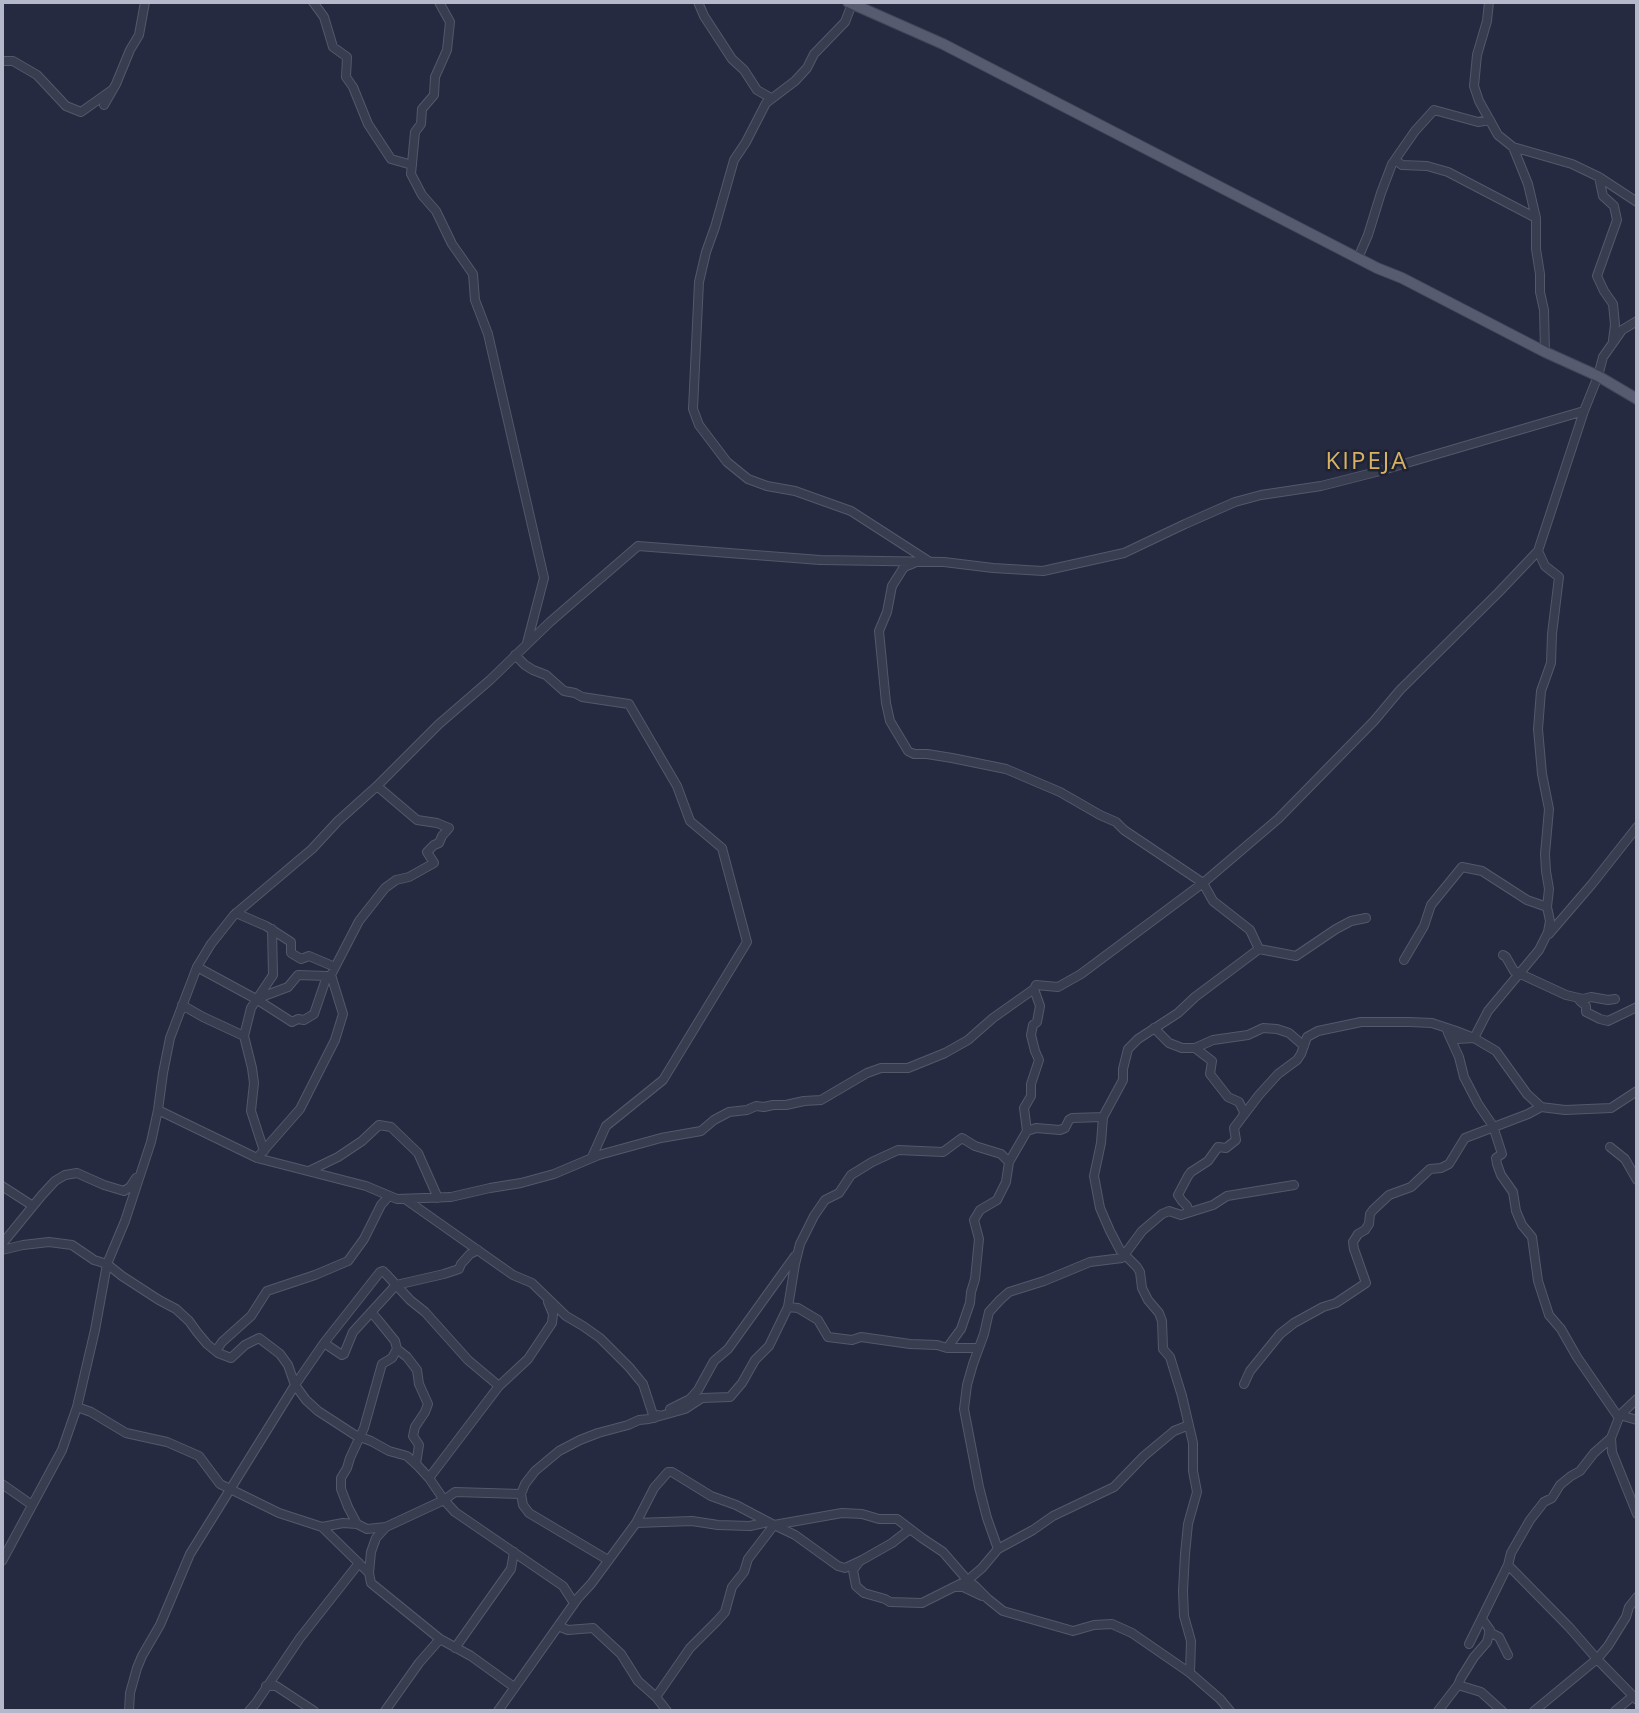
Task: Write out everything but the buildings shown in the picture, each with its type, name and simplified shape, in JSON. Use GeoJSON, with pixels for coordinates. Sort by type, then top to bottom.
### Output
{"type":"FeatureCollection","features":[{"type":"Feature","properties":{"kind":"main road"},"geometry":{"type":"LineString","coordinates":[[850,3],[943,44],[1637,398]]}},
{"type":"Feature","properties":{"kind":"street"},"geometry":{"type":"LineString","coordinates":[[104,105],[139,35],[145,2]]}},
{"type":"Feature","properties":{"kind":"street"},"geometry":{"type":"LineString","coordinates":[[313,2],[324,17],[333,47],[347,57],[346,77],[368,124],[391,159],[412,164]]}},
{"type":"Feature","properties":{"kind":"street"},"geometry":{"type":"LineString","coordinates":[[439,2],[450,22],[447,50],[435,77],[434,95],[422,109],[421,124],[415,132],[411,174],[472,274],[475,300],[488,334],[544,578],[526,644]]}},
{"type":"Feature","properties":{"kind":"street"},"geometry":{"type":"LineString","coordinates":[[698,2],[732,59],[744,70],[757,90],[771,98],[775,97]]}},
{"type":"Feature","properties":{"kind":"street"},"geometry":{"type":"LineString","coordinates":[[1489,2],[1487,21],[1477,55],[1474,86],[1479,101],[1498,135],[1513,147],[1572,164],[1599,177],[1637,202]]}},
{"type":"Feature","properties":{"kind":"street"},"geometry":{"type":"LineString","coordinates":[[850,3],[845,22],[814,54],[807,68],[766,103],[734,160],[699,282],[693,409],[699,425],[727,462],[748,480],[795,491],[851,511],[918,555],[937,563]]}},
{"type":"Feature","properties":{"kind":"street"},"geometry":{"type":"LineString","coordinates":[[2,61],[13,61],[37,75],[66,106],[81,112],[112,90]]}},
{"type":"Feature","properties":{"kind":"street"},"geometry":{"type":"LineString","coordinates":[[1358,258],[1395,160],[1434,110],[1478,122],[1490,120]]}},
{"type":"Feature","properties":{"kind":"street"},"geometry":{"type":"LineString","coordinates":[[1513,147],[1524,172],[1536,218],[1545,352]]}},
{"type":"Feature","properties":{"kind":"street"},"geometry":{"type":"LineString","coordinates":[[1395,160],[1402,165],[1427,166],[1448,172],[1536,218]]}},
{"type":"Feature","properties":{"kind":"street"},"geometry":{"type":"LineString","coordinates":[[1599,177],[1603,196],[1614,206],[1616,220],[1597,276],[1613,304],[1615,325],[1612,344]]}},
{"type":"Feature","properties":{"kind":"street"},"geometry":{"type":"LineString","coordinates":[[158,1110],[261,1154],[309,1171],[366,1186],[397,1199],[451,1198],[521,1183],[661,1138],[701,1131],[729,1112],[756,1106],[821,1100],[867,1073],[881,1068],[908,1068],[928,1062],[968,1040],[1036,985],[1059,988],[1081,974],[1202,883],[1278,819],[1374,721],[1400,690],[1498,593],[1538,551],[1603,357],[1622,330],[1637,321]]}},
{"type":"Feature","properties":{"kind":"street"},"geometry":{"type":"LineString","coordinates":[[2,1561],[61,1450],[77,1407],[107,1264],[125,1221],[151,1142],[170,1038],[197,967],[211,944],[236,913],[312,849],[439,724],[589,587],[638,546],[820,560],[944,562],[1043,571],[1124,553],[1235,502],[1261,495],[1321,486],[1376,472],[1584,411]]}},
{"type":"Feature","properties":{"kind":"street"},"geometry":{"type":"LineString","coordinates":[[1538,551],[1545,566],[1559,577],[1551,663],[1541,691],[1538,729],[1542,774],[1549,809],[1545,854],[1550,920],[1545,939]]}},
{"type":"Feature","properties":{"kind":"street"},"geometry":{"type":"LineString","coordinates":[[921,561],[904,567],[892,586],[887,611],[879,631],[890,721],[908,751],[997,766],[1060,792],[1116,822],[1202,883],[1213,901],[1250,930],[1259,948]]}},
{"type":"Feature","properties":{"kind":"street"},"geometry":{"type":"LineString","coordinates":[[515,655],[525,665],[545,675],[565,691],[582,697],[629,704],[677,786],[690,821],[722,848],[747,942],[663,1080],[606,1126],[592,1158]]}},
{"type":"Feature","properties":{"kind":"street"},"geometry":{"type":"LineString","coordinates":[[197,967],[292,1022],[304,1020],[314,1014],[329,977],[359,920],[385,888],[396,880],[410,877],[434,863],[427,852],[439,843],[449,828],[417,820],[377,786]]}},
{"type":"Feature","properties":{"kind":"street"},"geometry":{"type":"LineString","coordinates":[[1474,1038],[1488,1012],[1637,827]]}},
{"type":"Feature","properties":{"kind":"street"},"geometry":{"type":"LineString","coordinates":[[1404,960],[1424,926],[1431,905],[1462,867],[1482,871],[1527,900],[1548,907]]}},
{"type":"Feature","properties":{"kind":"street"},"geometry":{"type":"LineString","coordinates":[[236,913],[272,929],[291,942],[291,953],[301,959],[309,956],[335,967]]}},
{"type":"Feature","properties":{"kind":"street"},"geometry":{"type":"LineString","coordinates":[[1190,1673],[1191,1641],[1184,1616],[1183,1591],[1188,1524],[1196,1492],[1193,1443],[1170,1357],[1163,1349],[1159,1313],[1142,1288],[1140,1272],[1115,1240],[1100,1208],[1094,1177],[1103,1117],[1123,1080],[1122,1069],[1128,1049],[1259,948],[1296,956],[1351,920],[1366,918]]}},
{"type":"Feature","properties":{"kind":"street"},"geometry":{"type":"LineString","coordinates":[[261,1154],[251,1111],[254,1083],[244,1036],[251,1008],[273,975],[272,929]]}},
{"type":"Feature","properties":{"kind":"street"},"geometry":{"type":"LineString","coordinates":[[1503,956],[1511,968],[1520,974],[1566,995],[1583,999],[1615,999]]}},
{"type":"Feature","properties":{"kind":"street"},"geometry":{"type":"LineString","coordinates":[[256,999],[288,988],[298,975],[329,977]]}},
{"type":"Feature","properties":{"kind":"street"},"geometry":{"type":"LineString","coordinates":[[261,1154],[300,1109],[335,1040],[343,1014],[329,977]]}},
{"type":"Feature","properties":{"kind":"street"},"geometry":{"type":"LineString","coordinates":[[947,1348],[961,1329],[970,1303],[979,1239],[974,1220],[980,1210],[997,1200],[1006,1182],[1009,1162],[1027,1130],[1024,1108],[1031,1096],[1031,1084],[1039,1060],[1031,1035],[1040,1006],[1034,989]]}},
{"type":"Feature","properties":{"kind":"street"},"geometry":{"type":"LineString","coordinates":[[1583,999],[1580,1001],[1586,1006],[1586,1012],[1608,1021],[1637,1007]]}},
{"type":"Feature","properties":{"kind":"street"},"geometry":{"type":"LineString","coordinates":[[182,1005],[244,1036]]}},
{"type":"Feature","properties":{"kind":"street"},"geometry":{"type":"LineString","coordinates":[[1189,1212],[1178,1195],[1183,1183],[1191,1172],[1211,1158],[1218,1147],[1226,1148],[1236,1140],[1234,1128],[1243,1116],[1278,1074],[1297,1060],[1307,1037],[1318,1031],[1361,1022],[1432,1023],[1474,1038],[1496,1051],[1527,1094],[1541,1107]]}},
{"type":"Feature","properties":{"kind":"street"},"geometry":{"type":"LineString","coordinates":[[1154,1028],[1169,1043],[1182,1048],[1195,1048],[1213,1040],[1248,1035],[1263,1028],[1289,1032],[1304,1046]]}},
{"type":"Feature","properties":{"kind":"street"},"geometry":{"type":"LineString","coordinates":[[1444,1028],[1459,1057],[1464,1077],[1493,1126],[1502,1154],[1496,1158],[1497,1164],[1513,1192],[1521,1225],[1532,1237],[1538,1281],[1549,1315],[1620,1416],[1637,1420]]}},
{"type":"Feature","properties":{"kind":"street"},"geometry":{"type":"LineString","coordinates":[[1195,1048],[1212,1061],[1210,1074],[1228,1097],[1239,1102],[1243,1116]]}},
{"type":"Feature","properties":{"kind":"street"},"geometry":{"type":"LineString","coordinates":[[1244,1384],[1250,1371],[1280,1334],[1294,1323],[1336,1303],[1366,1283],[1353,1242],[1369,1224],[1373,1210],[1389,1195],[1411,1187],[1430,1169],[1449,1164],[1465,1138],[1541,1107],[1565,1110],[1611,1108],[1637,1091]]}},
{"type":"Feature","properties":{"kind":"street"},"geometry":{"type":"LineString","coordinates":[[1027,1130],[1060,1130],[1065,1128],[1072,1118],[1103,1117]]}},
{"type":"Feature","properties":{"kind":"street"},"geometry":{"type":"LineString","coordinates":[[309,1171],[338,1157],[379,1125],[391,1127],[418,1153],[438,1198]]}},
{"type":"Feature","properties":{"kind":"street"},"geometry":{"type":"LineString","coordinates":[[608,1560],[529,1513],[521,1494],[535,1471],[559,1451],[598,1433],[685,1409],[702,1398],[730,1397],[755,1360],[769,1346],[788,1307],[794,1264],[810,1223],[825,1200],[839,1193],[851,1175],[898,1150],[943,1152],[962,1138],[975,1146],[1001,1154],[1009,1162]]}},
{"type":"Feature","properties":{"kind":"street"},"geometry":{"type":"LineString","coordinates":[[1610,1147],[1625,1159],[1637,1180]]}},
{"type":"Feature","properties":{"kind":"street"},"geometry":{"type":"LineString","coordinates":[[2,1244],[55,1181],[65,1175],[77,1172],[124,1191],[130,1187],[141,1170]]}},
{"type":"Feature","properties":{"kind":"street"},"geometry":{"type":"LineString","coordinates":[[998,1549],[979,1487],[964,1409],[967,1385],[989,1312],[1009,1293],[1090,1262],[1122,1258],[1142,1231],[1169,1211],[1181,1214],[1213,1205],[1227,1196],[1294,1185]]}},
{"type":"Feature","properties":{"kind":"street"},"geometry":{"type":"LineString","coordinates":[[2,1186],[33,1206]]}},
{"type":"Feature","properties":{"kind":"street"},"geometry":{"type":"LineString","coordinates":[[216,1351],[251,1315],[267,1290],[316,1275],[348,1261],[389,1196]]}},
{"type":"Feature","properties":{"kind":"street"},"geometry":{"type":"LineString","coordinates":[[405,1199],[513,1275],[532,1283],[566,1316],[600,1338],[643,1384],[654,1418]]}},
{"type":"Feature","properties":{"kind":"street"},"geometry":{"type":"LineString","coordinates":[[2,1251],[49,1242],[72,1245],[94,1260],[107,1264],[130,1282],[176,1309],[216,1351],[231,1358],[245,1345],[259,1338],[280,1354],[288,1365],[295,1385],[318,1411],[355,1435],[407,1456],[456,1511],[563,1586],[574,1603]]}},
{"type":"Feature","properties":{"kind":"street"},"geometry":{"type":"LineString","coordinates":[[324,1343],[344,1354],[353,1332],[396,1285],[444,1275],[459,1269],[470,1254],[478,1250]]}},
{"type":"Feature","properties":{"kind":"street"},"geometry":{"type":"LineString","coordinates":[[654,1418],[690,1398],[698,1390],[715,1361],[728,1349],[798,1250]]}},
{"type":"Feature","properties":{"kind":"street"},"geometry":{"type":"LineString","coordinates":[[129,1711],[130,1693],[142,1656],[160,1625],[190,1554],[295,1385],[380,1272],[386,1273],[468,1360],[499,1386]]}},
{"type":"Feature","properties":{"kind":"street"},"geometry":{"type":"LineString","coordinates":[[429,1478],[499,1386],[528,1359],[552,1324],[553,1314],[547,1299]]}},
{"type":"Feature","properties":{"kind":"street"},"geometry":{"type":"LineString","coordinates":[[788,1307],[798,1308],[818,1320],[828,1337],[852,1340],[861,1337],[947,1348],[978,1348]]}},
{"type":"Feature","properties":{"kind":"street"},"geometry":{"type":"LineString","coordinates":[[371,1312],[395,1341],[397,1349],[407,1356],[417,1370],[419,1384],[428,1404],[413,1436],[419,1445],[416,1464]]}},
{"type":"Feature","properties":{"kind":"street"},"geometry":{"type":"LineString","coordinates":[[357,1524],[341,1489],[341,1478],[360,1437],[382,1364],[392,1357],[397,1349]]}},
{"type":"Feature","properties":{"kind":"street"},"geometry":{"type":"LineString","coordinates":[[1469,1644],[1508,1565],[1511,1553],[1539,1508],[1611,1438],[1620,1416],[1637,1399]]}},
{"type":"Feature","properties":{"kind":"street"},"geometry":{"type":"LineString","coordinates":[[77,1407],[101,1417],[126,1433],[167,1442],[199,1456],[220,1484],[229,1490],[279,1513],[322,1527],[369,1573]]}},
{"type":"Feature","properties":{"kind":"street"},"geometry":{"type":"LineString","coordinates":[[859,1562],[853,1570],[856,1586],[864,1593],[890,1602],[922,1603],[969,1581],[998,1549],[1053,1516],[1114,1487],[1144,1456],[1174,1431],[1189,1425]]}},
{"type":"Feature","properties":{"kind":"street"},"geometry":{"type":"LineString","coordinates":[[1611,1438],[1612,1452],[1637,1514]]}},
{"type":"Feature","properties":{"kind":"street"},"geometry":{"type":"LineString","coordinates":[[498,1711],[574,1603],[636,1523],[654,1489],[668,1472],[711,1496],[736,1505],[795,1535],[838,1566],[845,1568],[910,1529]]}},
{"type":"Feature","properties":{"kind":"street"},"geometry":{"type":"LineString","coordinates":[[2,1484],[33,1505]]}},
{"type":"Feature","properties":{"kind":"street"},"geometry":{"type":"LineString","coordinates":[[322,1527],[343,1523],[357,1524],[367,1529],[386,1527],[444,1500],[455,1492],[521,1494]]}},
{"type":"Feature","properties":{"kind":"street"},"geometry":{"type":"LineString","coordinates":[[636,1523],[692,1521],[750,1526],[842,1513],[897,1519],[943,1552],[988,1600]]}},
{"type":"Feature","properties":{"kind":"street"},"geometry":{"type":"LineString","coordinates":[[656,1697],[690,1648],[725,1612],[733,1587],[771,1523]]}},
{"type":"Feature","properties":{"kind":"street"},"geometry":{"type":"LineString","coordinates":[[386,1527],[376,1538],[371,1552],[371,1583],[440,1639],[471,1656],[514,1688]]}},
{"type":"Feature","properties":{"kind":"street"},"geometry":{"type":"LineString","coordinates":[[455,1648],[511,1569],[514,1552]]}},
{"type":"Feature","properties":{"kind":"street"},"geometry":{"type":"LineString","coordinates":[[249,1711],[299,1638],[359,1563]]}},
{"type":"Feature","properties":{"kind":"street"},"geometry":{"type":"LineString","coordinates":[[1508,1565],[1634,1693],[1615,1711]]}},
{"type":"Feature","properties":{"kind":"street"},"geometry":{"type":"LineString","coordinates":[[956,1587],[963,1587],[1003,1611],[1073,1631],[1094,1625],[1112,1624],[1144,1640],[1190,1673],[1230,1711]]}},
{"type":"Feature","properties":{"kind":"street"},"geometry":{"type":"LineString","coordinates":[[1534,1711],[1608,1646],[1637,1597]]}},
{"type":"Feature","properties":{"kind":"street"},"geometry":{"type":"LineString","coordinates":[[1438,1711],[1487,1642],[1490,1630],[1482,1619]]}},
{"type":"Feature","properties":{"kind":"street"},"geometry":{"type":"LineString","coordinates":[[558,1626],[568,1630],[593,1628],[621,1654],[638,1681],[667,1711]]}},
{"type":"Feature","properties":{"kind":"street"},"geometry":{"type":"LineString","coordinates":[[1489,1632],[1499,1637],[1508,1655]]}},
{"type":"Feature","properties":{"kind":"street"},"geometry":{"type":"LineString","coordinates":[[384,1711],[440,1639]]}},
{"type":"Feature","properties":{"kind":"street"},"geometry":{"type":"LineString","coordinates":[[1458,1685],[1481,1692],[1502,1711]]}},
{"type":"Feature","properties":{"kind":"street"},"geometry":{"type":"LineString","coordinates":[[266,1686],[276,1686],[314,1711]]}},
{"type":"Feature","properties":{"kind":"district","name":"KIPEJA"},"geometry":{"type":"Point","coordinates":[1367,462]}}]}
